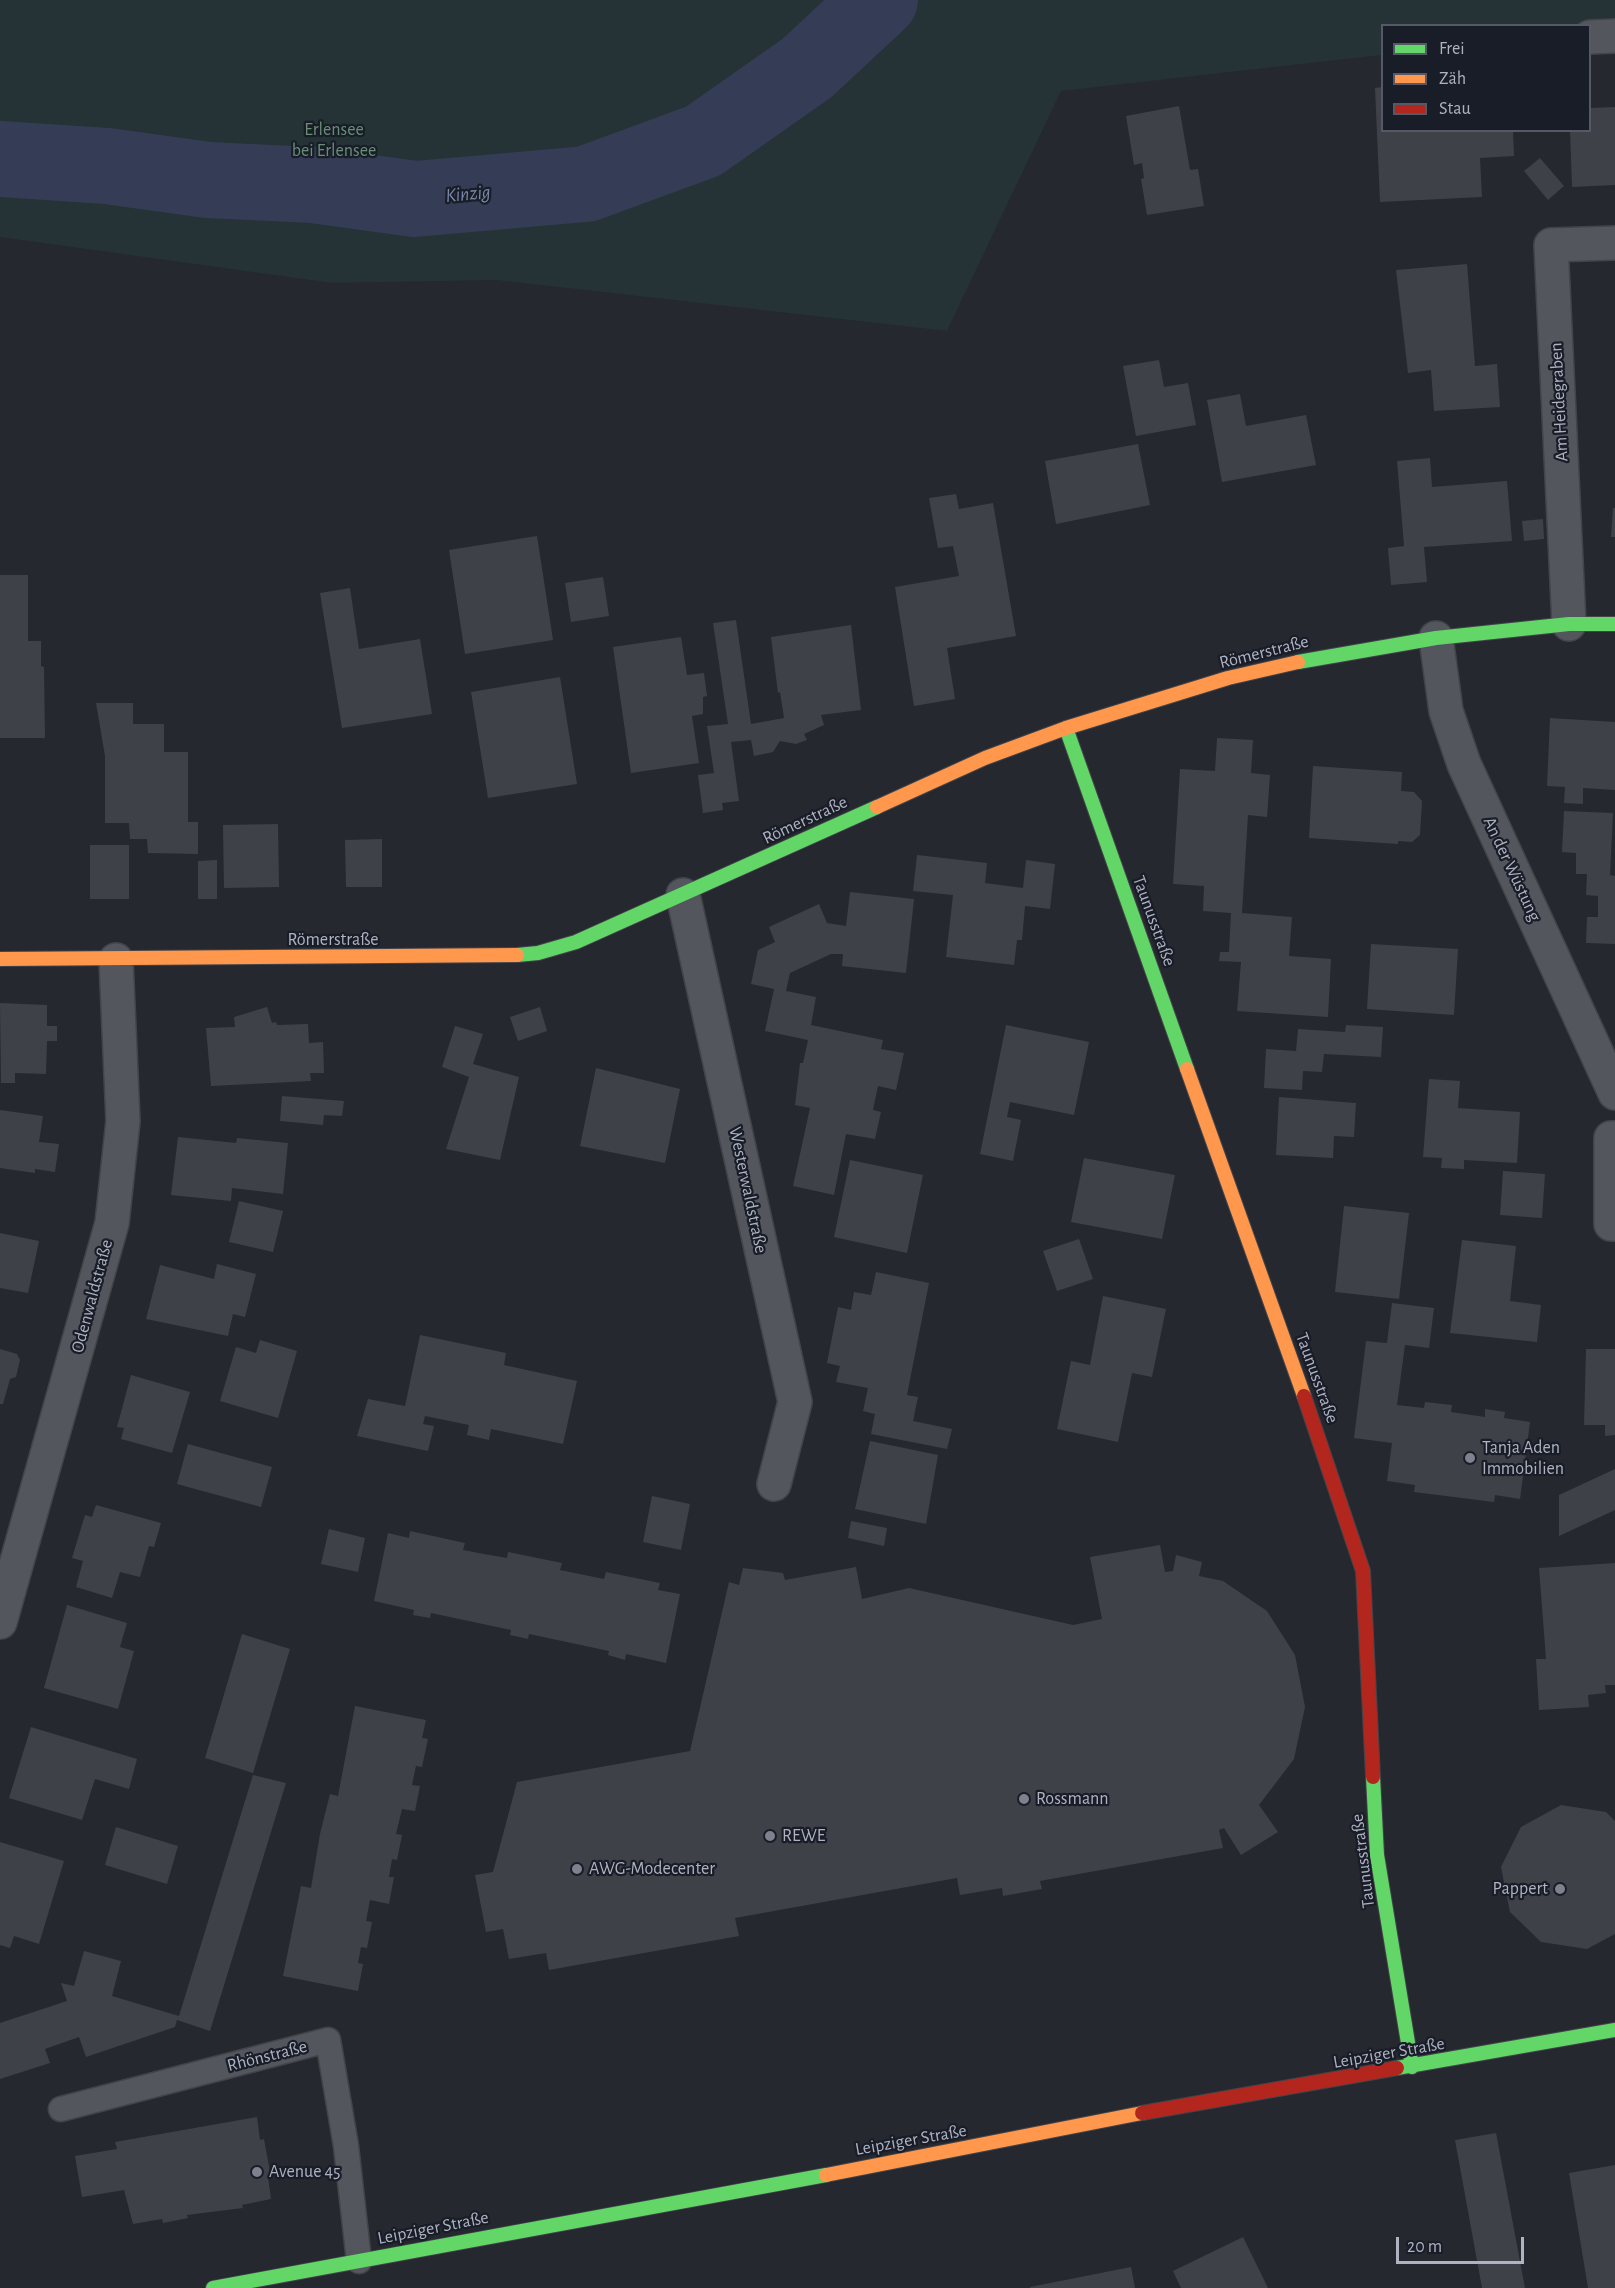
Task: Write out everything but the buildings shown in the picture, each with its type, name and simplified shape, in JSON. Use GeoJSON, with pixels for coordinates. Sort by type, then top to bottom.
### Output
{"type":"FeatureCollection","features":[{"type":"Feature","properties":{"kind":"street"},"geometry":{"type":"LineString","coordinates":[[1591,37],[1615,36]]}},
{"type":"Feature","properties":{"kind":"street","name":"Am Heidegraben"},"geometry":{"type":"LineString","coordinates":[[1569,624],[1551,245],[1615,243]]}},
{"type":"Feature","properties":{"kind":"street","name":"Römerstraße"},"geometry":{"type":"LineString","coordinates":[[0,958],[116,960],[510,956],[538,953],[576,942],[984,758],[1066,728],[1228,678],[1320,657],[1436,638],[1569,624],[1615,624]]}},
{"type":"Feature","properties":{"kind":"street","name":"An der Wüstung"},"geometry":{"type":"LineString","coordinates":[[1436,638],[1446,711],[1464,764],[1615,1092]]}},
{"type":"Feature","properties":{"kind":"street","name":"Taunusstraße"},"geometry":{"type":"LineString","coordinates":[[1066,728],[1364,1571],[1377,1854],[1412,2067]]}},
{"type":"Feature","properties":{"kind":"street","name":"Westerwaldstraße"},"geometry":{"type":"LineString","coordinates":[[683,895],[795,1402],[774,1484]]}},
{"type":"Feature","properties":{"kind":"street","name":"Odenwaldstraße"},"geometry":{"type":"LineString","coordinates":[[0,1622],[112,1223],[123,1121],[116,960]]}},
{"type":"Feature","properties":{"kind":"street"},"geometry":{"type":"LineString","coordinates":[[1615,1138],[1611,1138],[1611,1224],[1615,1224]]}},
{"type":"Feature","properties":{"kind":"street","name":"Leipziger Straße"},"geometry":{"type":"LineString","coordinates":[[213,2288],[919,2158],[1110,2119],[1615,2030]]}},
{"type":"Feature","properties":{"kind":"lane","name":"Rhönstraße"},"geometry":{"type":"LineString","coordinates":[[61,2109],[328,2040],[346,2146],[359,2261]]}},
{"type":"Feature","properties":{"kind":"green space","name":"Erlensee bei Erlensee"},"geometry":{"type":"Polygon","coordinates":[[[0,0],[1615,0],[1615,29],[1591,26],[1591,24],[1381,24],[1381,55],[1061,91],[947,331],[497,280],[332,283],[0,237],[0,0]]]}},
{"type":"Feature","properties":{"kind":"waterway","name":"Kinzig"},"geometry":{"type":"LineString","coordinates":[[0,159],[107,166],[208,180],[313,185],[415,199],[586,184],[703,141],[807,68],[880,0]]}},
{"type":"Feature","properties":{"kind":"traffic: fast"},"geometry":{"type":"LineString","coordinates":[[1298,662],[1436,638],[1569,624],[1615,624]]}},
{"type":"Feature","properties":{"kind":"traffic: fast"},"geometry":{"type":"LineString","coordinates":[[1066,728],[1187,1069]]}},
{"type":"Feature","properties":{"kind":"traffic: fast"},"geometry":{"type":"LineString","coordinates":[[517,955],[538,953],[576,942],[877,807]]}},
{"type":"Feature","properties":{"kind":"traffic: fast"},"geometry":{"type":"LineString","coordinates":[[1373,1777],[1377,1855],[1412,2067]]}},
{"type":"Feature","properties":{"kind":"traffic: fast"},"geometry":{"type":"LineString","coordinates":[[1397,2068],[1615,2030]]}},
{"type":"Feature","properties":{"kind":"traffic: fast"},"geometry":{"type":"LineString","coordinates":[[213,2288],[826,2175]]}},
{"type":"Feature","properties":{"kind":"traffic: slow"},"geometry":{"type":"LineString","coordinates":[[877,807],[985,758],[1066,728],[1228,678],[1298,662]]}},
{"type":"Feature","properties":{"kind":"traffic: slow"},"geometry":{"type":"LineString","coordinates":[[0,959],[517,955]]}},
{"type":"Feature","properties":{"kind":"traffic: slow"},"geometry":{"type":"LineString","coordinates":[[1187,1069],[1304,1396]]}},
{"type":"Feature","properties":{"kind":"traffic: slow"},"geometry":{"type":"LineString","coordinates":[[826,2175],[1142,2113]]}},
{"type":"Feature","properties":{"kind":"traffic: jam"},"geometry":{"type":"LineString","coordinates":[[1304,1396],[1363,1571],[1373,1777]]}},
{"type":"Feature","properties":{"kind":"traffic: jam"},"geometry":{"type":"LineString","coordinates":[[1142,2113],[1397,2068]]}},
{"type":"Feature","properties":{"kind":"place","name":"Tanja Aden Immobilien"},"geometry":{"type":"Point","coordinates":[1470,1458]}},
{"type":"Feature","properties":{"kind":"place","name":"Rossmann"},"geometry":{"type":"Point","coordinates":[1024,1799]}},
{"type":"Feature","properties":{"kind":"place","name":"REWE"},"geometry":{"type":"Point","coordinates":[770,1836]}},
{"type":"Feature","properties":{"kind":"place","name":"AWG-Modecenter"},"geometry":{"type":"Point","coordinates":[577,1869]}},
{"type":"Feature","properties":{"kind":"place","name":"Pappert"},"geometry":{"type":"Point","coordinates":[1560,1889]}},
{"type":"Feature","properties":{"kind":"place","name":"Avenue 45"},"geometry":{"type":"Point","coordinates":[257,2172]}}]}
